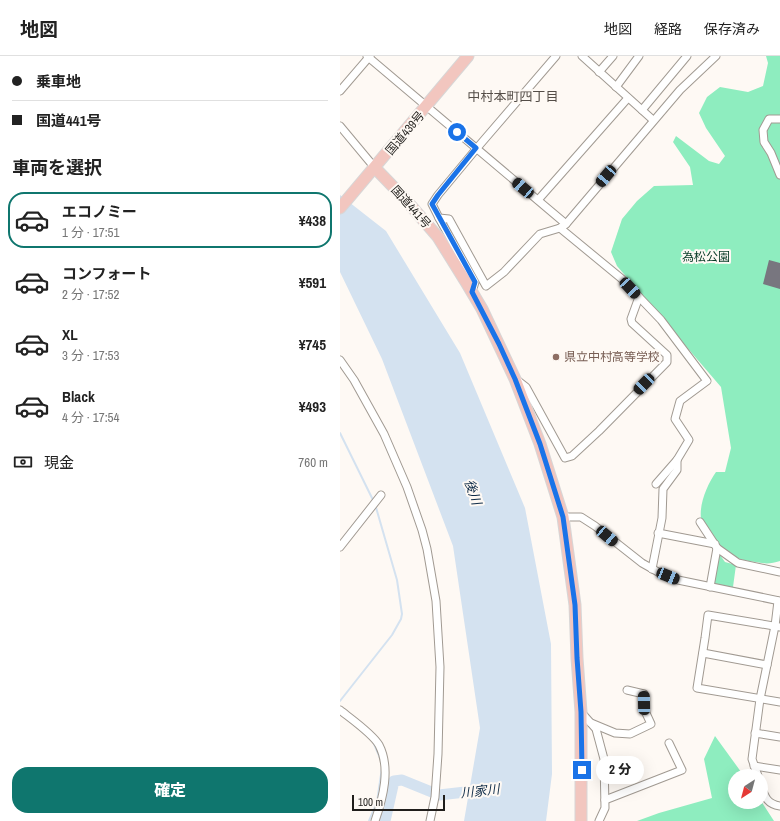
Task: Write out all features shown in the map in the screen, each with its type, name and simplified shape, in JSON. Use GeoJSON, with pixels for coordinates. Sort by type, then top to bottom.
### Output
{"type":"FeatureCollection","features":[{"type":"Feature","properties":{"kind":"highway","name":"国道439号"},"geometry":{"type":"LineString","coordinates":[[340,208],[468,56]]}},
{"type":"Feature","properties":{"kind":"highway","name":"国道441号"},"geometry":{"type":"LineString","coordinates":[[372,170],[405,199],[438,237],[472,292],[515,379],[540,444],[563,517],[575,605],[581,712],[581,821]]}},
{"type":"Feature","properties":{"kind":"street"},"geometry":{"type":"LineString","coordinates":[[340,92],[369,56],[538,200],[563,226],[622,279],[661,320],[707,381],[680,401],[675,419],[689,440],[677,460],[656,484]]}},
{"type":"Feature","properties":{"kind":"street"},"geometry":{"type":"LineString","coordinates":[[472,292],[475,282],[432,204],[476,148],[556,56]]}},
{"type":"Feature","properties":{"kind":"street"},"geometry":{"type":"LineString","coordinates":[[582,56],[653,120]]}},
{"type":"Feature","properties":{"kind":"street"},"geometry":{"type":"LineString","coordinates":[[599,72],[613,56]]}},
{"type":"Feature","properties":{"kind":"street"},"geometry":{"type":"LineString","coordinates":[[616,87],[639,56]]}},
{"type":"Feature","properties":{"kind":"street"},"geometry":{"type":"LineString","coordinates":[[642,110],[687,56]]}},
{"type":"Feature","properties":{"kind":"street"},"geometry":{"type":"LineString","coordinates":[[439,218],[449,219],[486,286],[504,272],[540,234],[563,226],[653,120],[680,90],[716,56]]}},
{"type":"Feature","properties":{"kind":"street"},"geometry":{"type":"LineString","coordinates":[[538,200],[628,98]]}},
{"type":"Feature","properties":{"kind":"street"},"geometry":{"type":"LineString","coordinates":[[780,119],[770,119],[763,130],[764,142],[780,175]]}},
{"type":"Feature","properties":{"kind":"street"},"geometry":{"type":"LineString","coordinates":[[340,126],[372,170]]}},
{"type":"Feature","properties":{"kind":"street"},"geometry":{"type":"LineString","coordinates":[[515,379],[526,387],[565,458],[572,456],[667,362],[666,355],[632,323],[639,297]]}},
{"type":"Feature","properties":{"kind":"street"},"geometry":{"type":"LineString","coordinates":[[340,360],[354,380],[384,434],[406,487],[422,530],[427,549],[436,601],[440,667],[435,797],[430,821]]}},
{"type":"Feature","properties":{"kind":"street"},"geometry":{"type":"LineString","coordinates":[[652,569],[662,518],[663,489],[677,470],[677,460]]}},
{"type":"Feature","properties":{"kind":"street"},"geometry":{"type":"LineString","coordinates":[[340,547],[381,495]]}},
{"type":"Feature","properties":{"kind":"street"},"geometry":{"type":"LineString","coordinates":[[563,517],[581,517],[595,526],[642,563],[678,580],[779,601],[777,626],[760,699],[755,733],[752,759],[755,769]]}},
{"type":"Feature","properties":{"kind":"street"},"geometry":{"type":"LineString","coordinates":[[700,522],[716,546],[738,563],[780,572]]}},
{"type":"Feature","properties":{"kind":"street"},"geometry":{"type":"LineString","coordinates":[[658,534],[716,546]]}},
{"type":"Feature","properties":{"kind":"street"},"geometry":{"type":"LineString","coordinates":[[710,587],[716,546]]}},
{"type":"Feature","properties":{"kind":"street"},"geometry":{"type":"LineString","coordinates":[[777,626],[708,615],[697,688],[780,702]]}},
{"type":"Feature","properties":{"kind":"street"},"geometry":{"type":"LineString","coordinates":[[703,653],[768,665]]}},
{"type":"Feature","properties":{"kind":"street"},"geometry":{"type":"LineString","coordinates":[[591,723],[615,732],[630,734],[651,724],[645,711],[644,694],[627,690]]}},
{"type":"Feature","properties":{"kind":"street"},"geometry":{"type":"LineString","coordinates":[[340,710],[361,726],[379,744],[384,757],[385,768],[382,796],[375,821]]}},
{"type":"Feature","properties":{"kind":"street"},"geometry":{"type":"LineString","coordinates":[[581,712],[596,729],[604,759],[605,808],[599,821]]}},
{"type":"Feature","properties":{"kind":"street"},"geometry":{"type":"LineString","coordinates":[[755,733],[780,737]]}},
{"type":"Feature","properties":{"kind":"street"},"geometry":{"type":"LineString","coordinates":[[605,800],[682,770],[670,743]]}},
{"type":"Feature","properties":{"kind":"street"},"geometry":{"type":"LineString","coordinates":[[754,766],[780,770]]}},
{"type":"Feature","properties":{"kind":"street"},"geometry":{"type":"LineString","coordinates":[[768,800],[772,805],[780,806]]}},
{"type":"Feature","properties":{"kind":"green space","name":"為松公園"},"geometry":{"type":"Polygon","coordinates":[[[766,56],[780,56],[780,561],[774,563],[759,563],[735,557],[721,546],[702,522],[701,506],[705,494],[716,472],[725,472],[731,448],[721,387],[617,266],[611,252],[622,219],[637,201],[654,186],[693,185],[690,167],[673,142],[676,136],[709,161],[719,164],[725,156],[706,128],[699,113],[707,97],[720,87],[748,92],[763,86],[768,63],[766,56]]]}},
{"type":"Feature","properties":{"kind":"green space"},"geometry":{"type":"Polygon","coordinates":[[[720,555],[725,562],[736,565],[733,587],[713,584],[718,556],[720,555]]]}},
{"type":"Feature","properties":{"kind":"green space"},"geometry":{"type":"Polygon","coordinates":[[[715,736],[739,769],[728,769],[728,809],[766,809],[774,821],[637,821],[712,798],[704,759],[715,736]]]}},
{"type":"Feature","properties":{"kind":"water","name":"後川"},"geometry":{"type":"Polygon","coordinates":[[[340,195],[386,231],[460,353],[525,508],[551,644],[552,774],[546,821],[464,821],[480,728],[453,546],[382,359],[340,272],[340,195]]]}},
{"type":"Feature","properties":{"kind":"building"},"geometry":{"type":"Polygon","coordinates":[[[769,260],[780,263],[780,289],[763,284],[769,260]]]}},
{"type":"Feature","properties":{"kind":"waterway"},"geometry":{"type":"LineString","coordinates":[[340,433],[373,500]]}},
{"type":"Feature","properties":{"kind":"waterway"},"geometry":{"type":"LineString","coordinates":[[340,701],[392,635],[401,619],[402,614],[397,580],[375,504]]}},
{"type":"Feature","properties":{"kind":"waterway"},"geometry":{"type":"LineString","coordinates":[[374,744],[380,758]]}},
{"type":"Feature","properties":{"kind":"waterway"},"geometry":{"type":"LineString","coordinates":[[369,821],[377,802],[382,768]]}},
{"type":"Feature","properties":{"kind":"waterway","name":"川家川"},"geometry":{"type":"LineString","coordinates":[[385,821],[394,781],[402,780],[439,795],[483,790]]}},
{"type":"Feature","properties":{"kind":"place","name":"県立中村高等学校"},"geometry":{"type":"Point","coordinates":[556,357]}},
{"type":"Feature","properties":{"kind":"district","name":"中村本町四丁目"},"geometry":{"type":"Point","coordinates":[513,96]}},
{"type":"Feature","properties":{"kind":"route"},"geometry":{"type":"LineString","coordinates":[[457,132],[476,148],[432,204],[475,282],[472,292],[515,379],[540,444],[563,517],[575,605],[581,712],[582,770]]}}]}
